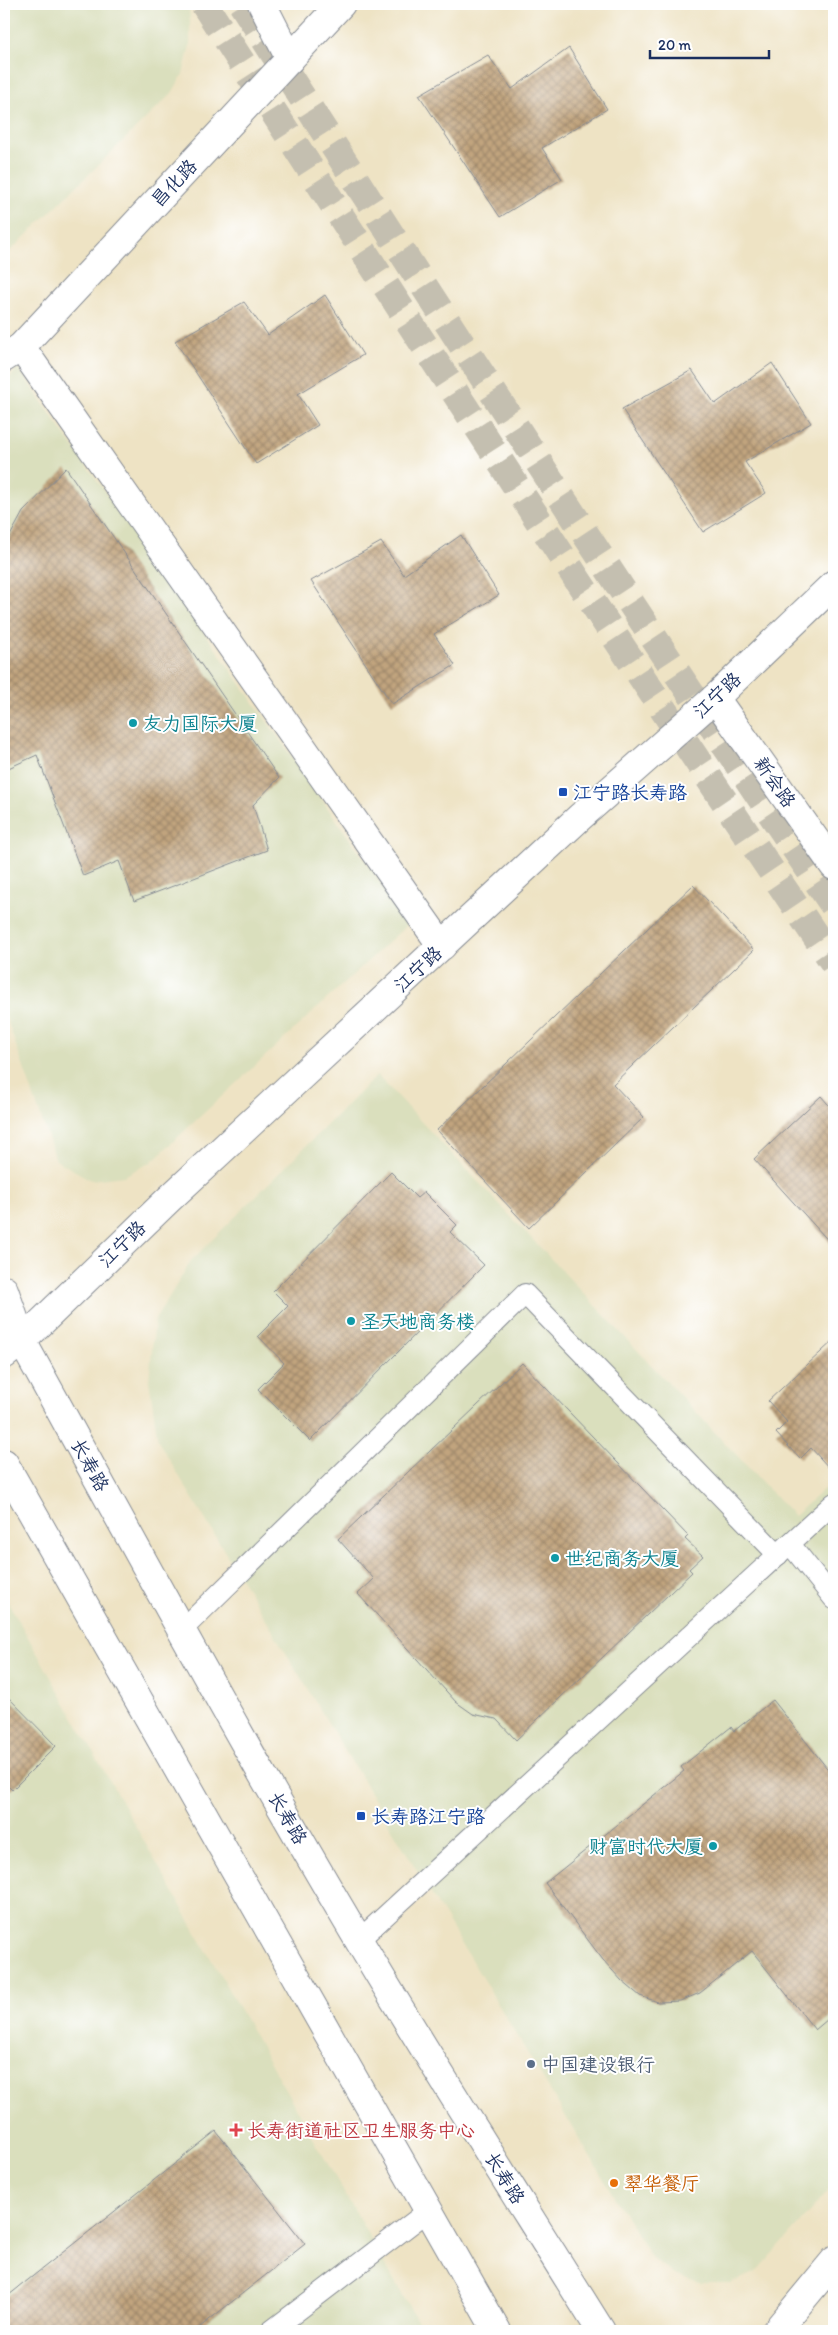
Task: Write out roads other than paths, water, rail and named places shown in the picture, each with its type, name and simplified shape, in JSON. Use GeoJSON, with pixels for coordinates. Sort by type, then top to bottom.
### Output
{"type":"FeatureCollection","features":[{"type":"Feature","properties":{"kind":"main road"},"geometry":{"type":"LineString","coordinates":[[262,4],[290,58]]}},
{"type":"Feature","properties":{"kind":"main road","name":"昌化路"},"geometry":{"type":"LineString","coordinates":[[12,352],[341,4]]}},
{"type":"Feature","properties":{"kind":"main road"},"geometry":{"type":"LineString","coordinates":[[12,352],[442,946]]}},
{"type":"Feature","properties":{"kind":"main road","name":"江宁路"},"geometry":{"type":"LineString","coordinates":[[13,1348],[168,1200],[580,817],[715,698],[834,584]]}},
{"type":"Feature","properties":{"kind":"main road","name":"新会路"},"geometry":{"type":"LineString","coordinates":[[715,698],[834,866]]}},
{"type":"Feature","properties":{"kind":"main road","name":"长寿路"},"geometry":{"type":"LineString","coordinates":[[4,1290],[13,1348],[181,1631],[359,1940],[601,2331]]}},
{"type":"Feature","properties":{"kind":"main road"},"geometry":{"type":"LineString","coordinates":[[4,1463],[497,2331]]}},
{"type":"Feature","properties":{"kind":"main road"},"geometry":{"type":"LineString","coordinates":[[776,2331],[834,2261]]}},
{"type":"Feature","properties":{"kind":"lane"},"geometry":{"type":"LineString","coordinates":[[181,1631],[526,1294],[834,1599]]}},
{"type":"Feature","properties":{"kind":"lane"},"geometry":{"type":"LineString","coordinates":[[359,1940],[834,1504]]}},
{"type":"Feature","properties":{"kind":"lane"},"geometry":{"type":"LineString","coordinates":[[272,2331],[428,2211]]}},
{"type":"Feature","properties":{"kind":"tunnel"},"geometry":{"type":"LineString","coordinates":[[204,4],[594,605],[834,963]]}},
{"type":"Feature","properties":{"kind":"tunnel"},"geometry":{"type":"LineString","coordinates":[[242,4],[609,570],[834,906]]}},
{"type":"Feature","properties":{"kind":"place","name":"友力国际大厦"},"geometry":{"type":"Point","coordinates":[133,723]}},
{"type":"Feature","properties":{"kind":"place","name":"江宁路长寿路"},"geometry":{"type":"Point","coordinates":[563,792]}},
{"type":"Feature","properties":{"kind":"place","name":"圣天地商务楼"},"geometry":{"type":"Point","coordinates":[351,1321]}},
{"type":"Feature","properties":{"kind":"place","name":"世纪商务大厦"},"geometry":{"type":"Point","coordinates":[555,1558]}},
{"type":"Feature","properties":{"kind":"place","name":"长寿路江宁路"},"geometry":{"type":"Point","coordinates":[361,1816]}},
{"type":"Feature","properties":{"kind":"place","name":"财富时代大厦"},"geometry":{"type":"Point","coordinates":[713,1846]}},
{"type":"Feature","properties":{"kind":"place","name":"中国建设银行"},"geometry":{"type":"Point","coordinates":[531,2064]}},
{"type":"Feature","properties":{"kind":"place","name":"长寿街道社区卫生服务中心"},"geometry":{"type":"Point","coordinates":[236,2130]}},
{"type":"Feature","properties":{"kind":"place","name":"翠华餐厅"},"geometry":{"type":"Point","coordinates":[614,2183]}}]}
